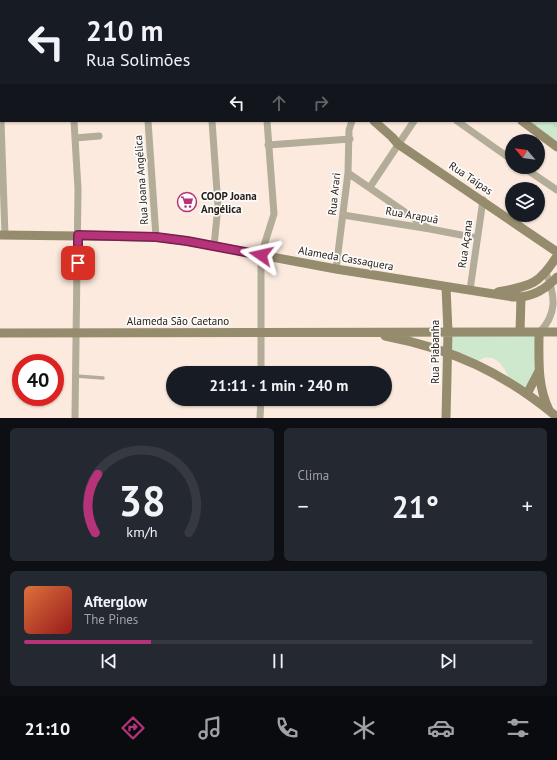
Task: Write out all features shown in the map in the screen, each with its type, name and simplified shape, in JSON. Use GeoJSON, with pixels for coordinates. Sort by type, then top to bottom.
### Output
{"type":"FeatureCollection","features":[{"type":"Feature","properties":{"kind":"street"},"geometry":{"type":"LineString","coordinates":[[1,122],[3,235]]}},
{"type":"Feature","properties":{"kind":"street"},"geometry":{"type":"LineString","coordinates":[[74,122],[78,189],[76,418]]}},
{"type":"Feature","properties":{"kind":"street","name":"Rua Joana Angélica"},"geometry":{"type":"LineString","coordinates":[[148,122],[156,237]]}},
{"type":"Feature","properties":{"kind":"street"},"geometry":{"type":"LineString","coordinates":[[212,122],[218,206],[214,246]]}},
{"type":"Feature","properties":{"kind":"street"},"geometry":{"type":"LineString","coordinates":[[261,366],[261,255],[274,214],[267,122]]}},
{"type":"Feature","properties":{"kind":"street","name":"Rua Arari"},"geometry":{"type":"LineString","coordinates":[[336,269],[348,173],[352,122]]}},
{"type":"Feature","properties":{"kind":"street","name":"Rua Taipas"},"geometry":{"type":"LineString","coordinates":[[375,122],[398,144],[557,252]]}},
{"type":"Feature","properties":{"kind":"street"},"geometry":{"type":"LineString","coordinates":[[370,187],[413,122]]}},
{"type":"Feature","properties":{"kind":"street"},"geometry":{"type":"LineString","coordinates":[[458,122],[505,155]]}},
{"type":"Feature","properties":{"kind":"street"},"geometry":{"type":"LineString","coordinates":[[523,122],[557,147]]}},
{"type":"Feature","properties":{"kind":"street"},"geometry":{"type":"LineString","coordinates":[[75,138],[99,136]]}},
{"type":"Feature","properties":{"kind":"street"},"geometry":{"type":"LineString","coordinates":[[268,145],[350,139]]}},
{"type":"Feature","properties":{"kind":"street"},"geometry":{"type":"LineString","coordinates":[[348,173],[430,229]]}},
{"type":"Feature","properties":{"kind":"street"},"geometry":{"type":"LineString","coordinates":[[533,174],[557,190]]}},
{"type":"Feature","properties":{"kind":"street","name":"Rua Açana"},"geometry":{"type":"LineString","coordinates":[[470,290],[482,200]]}},
{"type":"Feature","properties":{"kind":"street","name":"Rua Arapuã"},"geometry":{"type":"LineString","coordinates":[[343,215],[477,238]]}},
{"type":"Feature","properties":{"kind":"street","name":"Alameda Cassaquera"},"geometry":{"type":"LineString","coordinates":[[3,235],[156,237],[214,246],[336,269],[521,297]]}},
{"type":"Feature","properties":{"kind":"street"},"geometry":{"type":"LineString","coordinates":[[491,293],[530,285],[546,273],[557,256]]}},
{"type":"Feature","properties":{"kind":"street"},"geometry":{"type":"LineString","coordinates":[[546,273],[550,285],[553,310],[548,323],[539,333],[539,370],[542,392],[549,411]]}},
{"type":"Feature","properties":{"kind":"street"},"geometry":{"type":"LineString","coordinates":[[520,332],[521,297],[536,293],[550,285],[557,277]]}},
{"type":"Feature","properties":{"kind":"street","name":"Rua Piabanha"},"geometry":{"type":"LineString","coordinates":[[446,286],[448,332],[446,418]]}},
{"type":"Feature","properties":{"kind":"street","name":"Alameda São Caetano"},"geometry":{"type":"LineString","coordinates":[[356,332],[400,339],[447,352],[492,372],[527,394],[557,418]]}},
{"type":"Feature","properties":{"kind":"street","name":"Alameda São Caetano"},"geometry":{"type":"LineString","coordinates":[[0,333],[557,332]]}},
{"type":"Feature","properties":{"kind":"street"},"geometry":{"type":"LineString","coordinates":[[527,394],[539,370]]}},
{"type":"Feature","properties":{"kind":"street"},"geometry":{"type":"LineString","coordinates":[[260,418],[261,406]]}},
{"type":"Feature","properties":{"kind":"lane"},"geometry":{"type":"LineString","coordinates":[[76,376],[103,378]]}},
{"type":"Feature","properties":{"kind":"green space"},"geometry":{"type":"Polygon","coordinates":[[[527,122],[557,122],[557,143],[527,122]]]}},
{"type":"Feature","properties":{"kind":"green space"},"geometry":{"type":"Polygon","coordinates":[[[450,334],[537,336],[538,368],[526,391],[510,381],[504,368],[497,361],[484,358],[475,362],[449,351],[450,334]]]}},
{"type":"Feature","properties":{"kind":"place","name":"COOP Joana Angélica"},"geometry":{"type":"Point","coordinates":[187,202]}},
{"type":"Feature","properties":{"kind":"route"},"geometry":{"type":"LineString","coordinates":[[78,263],[78,235],[156,237],[187,241],[261,255]]}}]}
